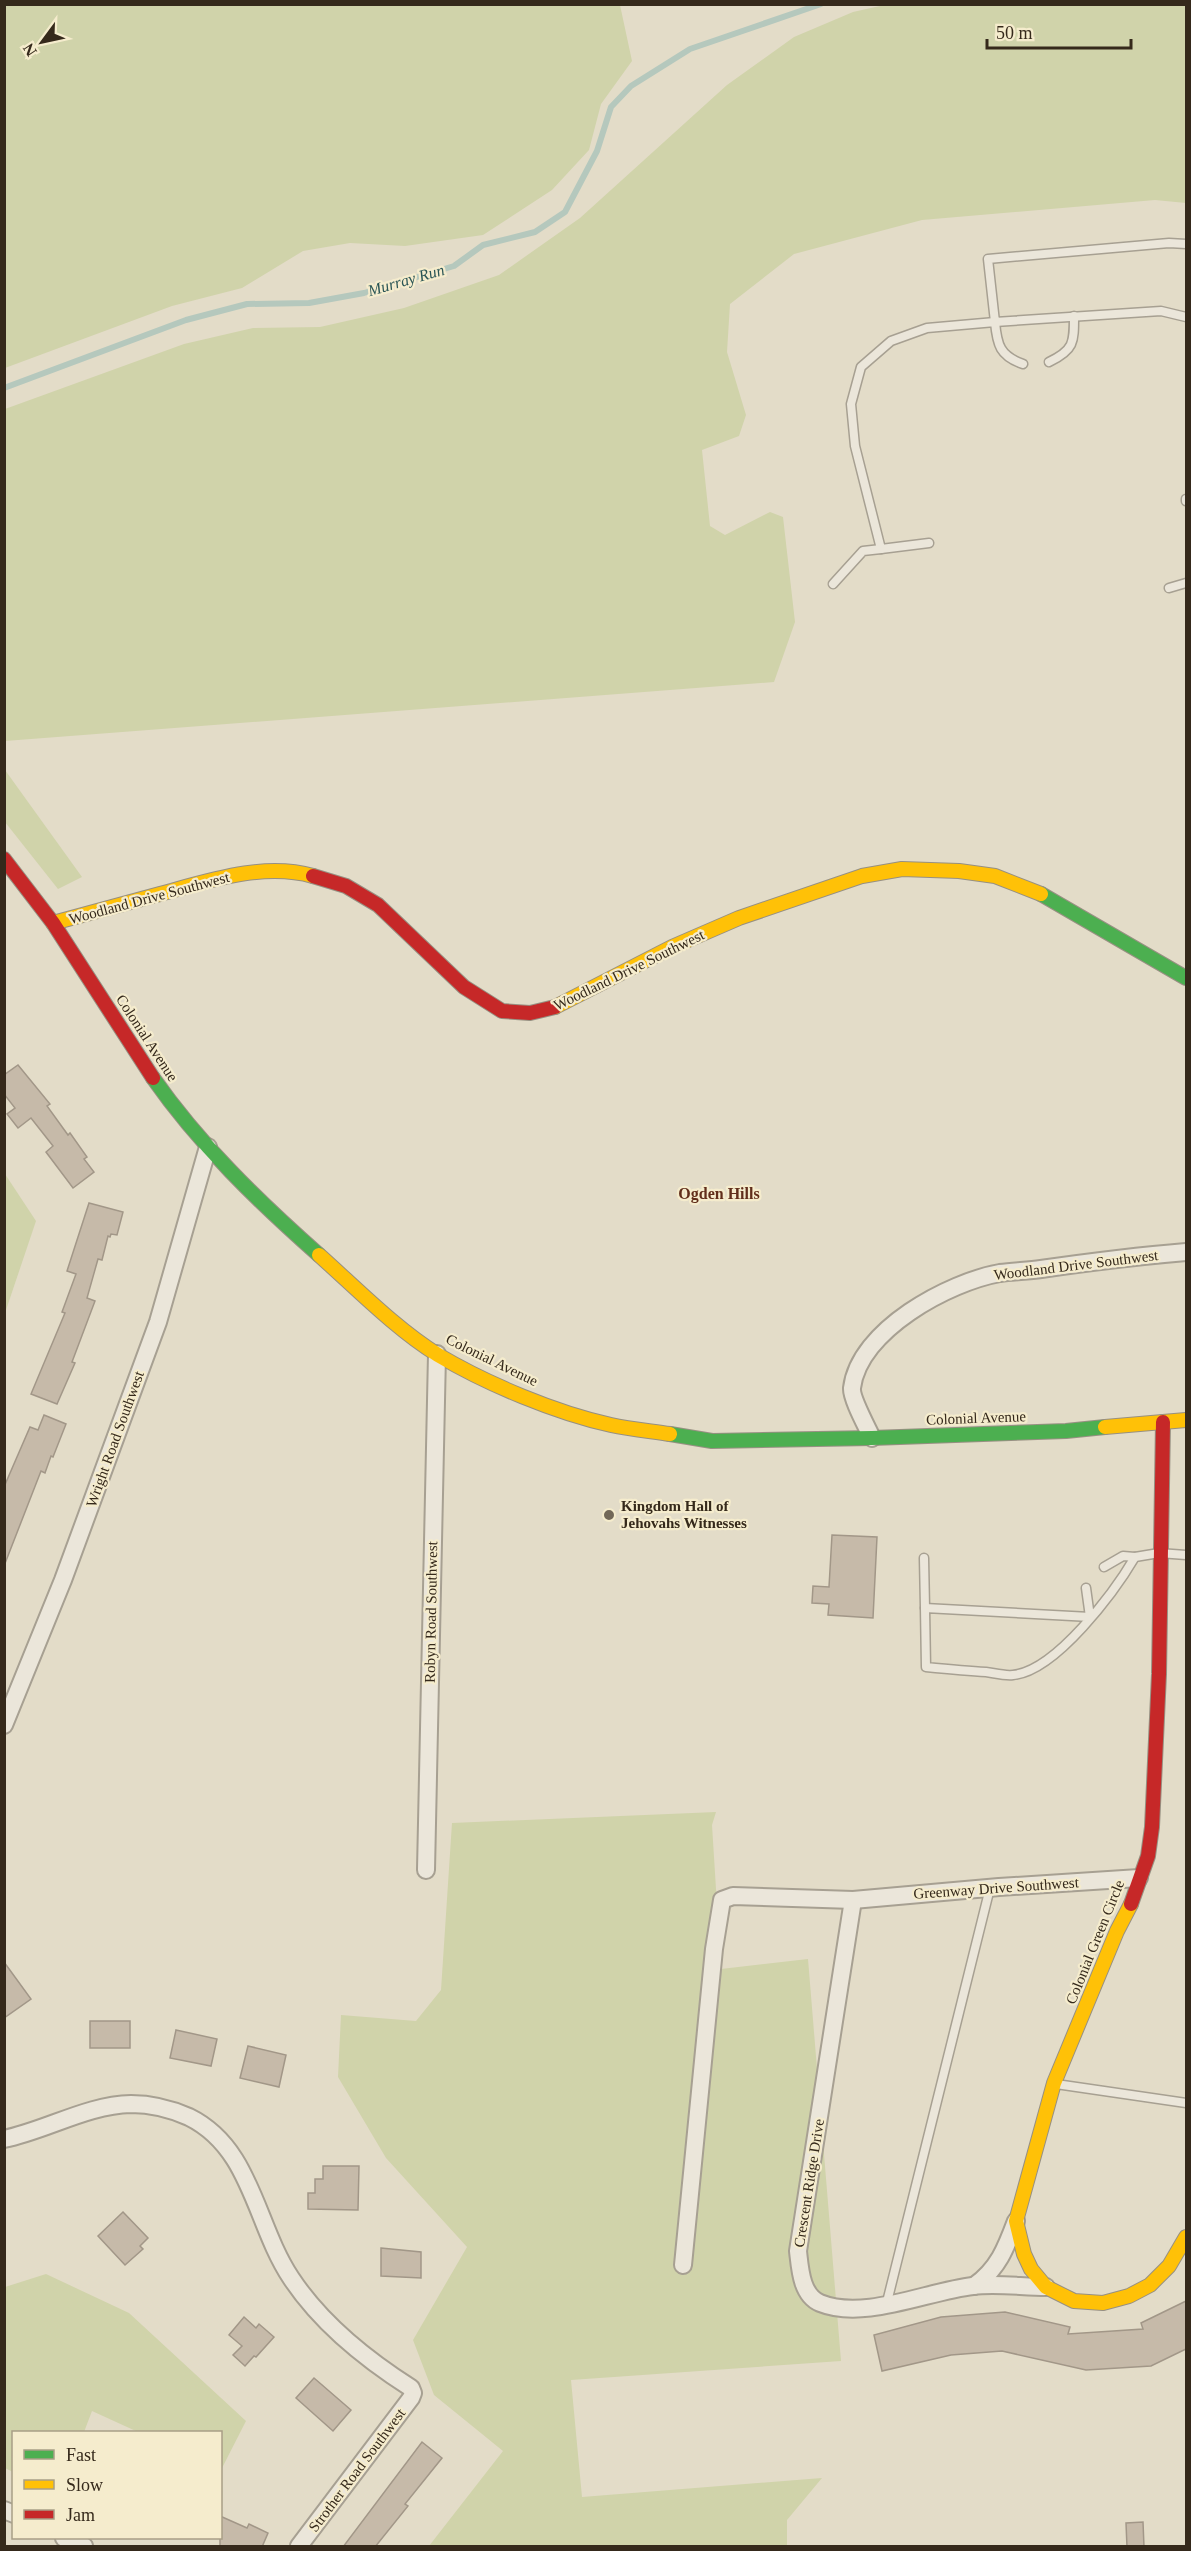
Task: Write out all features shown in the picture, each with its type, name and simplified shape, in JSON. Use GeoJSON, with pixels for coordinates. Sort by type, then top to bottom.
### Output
{"type":"FeatureCollection","features":[{"type":"Feature","properties":{"kind":"street","name":"Colonial Avenue"},"geometry":{"type":"LineString","coordinates":[[4,859],[53,923],[140,1060],[171,1104],[208,1148],[255,1198],[334,1270],[437,1354],[485,1379],[555,1408],[611,1425],[712,1441],[1066,1431],[1186,1420]]}},
{"type":"Feature","properties":{"kind":"street","name":"Woodland Drive Southwest"},"geometry":{"type":"LineString","coordinates":[[53,923],[222,877],[271,870],[301,873],[346,886],[378,905],[464,987],[502,1011],[530,1013],[562,1005],[672,947],[739,918],[862,876],[902,869],[959,871],[995,876],[1038,893],[1186,978]]}},
{"type":"Feature","properties":{"kind":"street","name":"Wright Road Southwest"},"geometry":{"type":"LineString","coordinates":[[4,1725],[63,1580],[158,1322],[208,1148]]}},
{"type":"Feature","properties":{"kind":"street","name":"Woodland Drive Southwest"},"geometry":{"type":"LineString","coordinates":[[872,1438],[852,1390],[859,1365],[871,1346],[886,1329],[929,1301],[961,1285],[999,1273],[1186,1252]]}},
{"type":"Feature","properties":{"kind":"street","name":"Robyn Road Southwest"},"geometry":{"type":"LineString","coordinates":[[426,1870],[437,1354]]}},
{"type":"Feature","properties":{"kind":"street","name":"Colonial Green Circle"},"geometry":{"type":"LineString","coordinates":[[1163,1422],[1159,1553],[1159,1674],[1152,1827],[1148,1856],[1130,1906],[1117,1931],[1054,2083],[1016,2221],[1024,2254],[1031,2269],[1046,2287],[1074,2301],[1103,2303],[1129,2296],[1150,2285],[1169,2265],[1186,2237]]}},
{"type":"Feature","properties":{"kind":"street","name":"Greenway Drive Southwest"},"geometry":{"type":"LineString","coordinates":[[683,2265],[714,1949],[722,1900],[733,1896],[853,1900],[990,1887],[1139,1878]]}},
{"type":"Feature","properties":{"kind":"street","name":"Crescent Ridge Drive"},"geometry":{"type":"LineString","coordinates":[[853,1900],[798,2251],[802,2283],[818,2302],[845,2308],[886,2306],[974,2286],[1046,2287]]}},
{"type":"Feature","properties":{"kind":"street","name":"Strother Road Southwest"},"geometry":{"type":"LineString","coordinates":[[4,2139],[97,2110],[132,2104],[151,2105],[179,2112],[201,2123],[219,2138],[233,2155],[246,2178],[278,2256],[308,2299],[360,2353],[411,2388],[413,2393],[299,2547]]}},
{"type":"Feature","properties":{"kind":"street"},"geometry":{"type":"LineString","coordinates":[[974,2286],[998,2265],[1016,2221]]}},
{"type":"Feature","properties":{"kind":"street"},"geometry":{"type":"LineString","coordinates":[[66,2539],[84,2547]]}},
{"type":"Feature","properties":{"kind":"lane"},"geometry":{"type":"LineString","coordinates":[[1023,364],[1010,359],[997,343],[988,259],[1169,243],[1186,244]]}},
{"type":"Feature","properties":{"kind":"lane"},"geometry":{"type":"LineString","coordinates":[[881,549],[855,446],[850,404],[861,367],[891,340],[927,328],[995,322],[1161,310],[1186,317]]}},
{"type":"Feature","properties":{"kind":"lane"},"geometry":{"type":"LineString","coordinates":[[1049,362],[1065,354],[1074,340],[1074,316]]}},
{"type":"Feature","properties":{"kind":"lane"},"geometry":{"type":"LineString","coordinates":[[832,584],[863,551],[929,543]]}},
{"type":"Feature","properties":{"kind":"lane"},"geometry":{"type":"LineString","coordinates":[[1169,588],[1186,583]]}},
{"type":"Feature","properties":{"kind":"lane"},"geometry":{"type":"LineString","coordinates":[[1104,1567],[1123,1556],[1135,1557],[1159,1553],[1186,1555]]}},
{"type":"Feature","properties":{"kind":"lane"},"geometry":{"type":"LineString","coordinates":[[924,1558],[926,1667],[1013,1675],[1035,1668],[1054,1654],[1118,1586],[1135,1557]]}},
{"type":"Feature","properties":{"kind":"lane"},"geometry":{"type":"LineString","coordinates":[[1086,1588],[1090,1617]]}},
{"type":"Feature","properties":{"kind":"lane"},"geometry":{"type":"LineString","coordinates":[[925,1608],[1090,1617]]}},
{"type":"Feature","properties":{"kind":"lane"},"geometry":{"type":"LineString","coordinates":[[886,2306],[990,1887]]}},
{"type":"Feature","properties":{"kind":"lane"},"geometry":{"type":"LineString","coordinates":[[1054,2083],[1186,2103]]}},
{"type":"Feature","properties":{"kind":"green space"},"geometry":{"type":"Polygon","coordinates":[[[5,4],[620,5],[632,61],[601,104],[589,150],[552,190],[483,235],[405,246],[350,243],[303,251],[242,288],[172,306],[5,368],[5,4]]]}},
{"type":"Feature","properties":{"kind":"green space"},"geometry":{"type":"Polygon","coordinates":[[[889,4],[1186,5],[1186,203],[1155,200],[922,220],[794,254],[730,304],[727,352],[746,415],[739,436],[702,450],[710,526],[725,535],[770,512],[783,517],[795,622],[774,682],[5,741],[5,409],[184,344],[253,328],[320,327],[404,308],[499,275],[580,218],[727,85],[794,37],[853,12],[889,4]]]}},
{"type":"Feature","properties":{"kind":"green space"},"geometry":{"type":"Polygon","coordinates":[[[5,770],[82,877],[58,889],[5,822],[5,770]]]}},
{"type":"Feature","properties":{"kind":"green space"},"geometry":{"type":"Polygon","coordinates":[[[5,1174],[36,1221],[5,1313],[5,1174]]]}},
{"type":"Feature","properties":{"kind":"green space"},"geometry":{"type":"Polygon","coordinates":[[[716,1812],[712,1825],[721,1969],[808,1959],[841,2361],[571,2380],[582,2497],[822,2478],[787,2520],[787,2546],[429,2546],[503,2451],[434,2395],[413,2340],[467,2247],[386,2158],[338,2077],[341,2015],[416,2021],[441,1990],[452,1823],[716,1812]]]}},
{"type":"Feature","properties":{"kind":"green space"},"geometry":{"type":"Polygon","coordinates":[[[46,2274],[129,2313],[246,2421],[222,2468],[222,2431],[136,2431],[92,2411],[84,2431],[12,2431],[12,2472],[5,2468],[5,2287],[46,2274]]]}},
{"type":"Feature","properties":{"kind":"building"},"geometry":{"type":"Polygon","coordinates":[[[18,1065],[50,1104],[47,1106],[68,1135],[70,1133],[87,1157],[84,1159],[94,1172],[73,1188],[46,1152],[53,1146],[31,1118],[18,1128],[7,1114],[15,1108],[4,1094],[4,1075],[18,1065]]]}},
{"type":"Feature","properties":{"kind":"building"},"geometry":{"type":"Polygon","coordinates":[[[89,1203],[123,1212],[117,1235],[108,1236],[102,1260],[98,1259],[87,1298],[95,1301],[72,1362],[75,1363],[57,1404],[31,1394],[65,1313],[62,1312],[76,1274],[67,1271],[89,1203]]]}},
{"type":"Feature","properties":{"kind":"building"},"geometry":{"type":"Polygon","coordinates":[[[44,1415],[66,1424],[45,1473],[41,1471],[4,1566],[4,1487],[30,1427],[38,1430],[44,1415]]]}},
{"type":"Feature","properties":{"kind":"building"},"geometry":{"type":"Polygon","coordinates":[[[832,1535],[877,1537],[873,1618],[828,1615],[829,1604],[812,1603],[813,1586],[829,1587],[832,1535]]]}},
{"type":"Feature","properties":{"kind":"building"},"geometry":{"type":"Polygon","coordinates":[[[4,1962],[31,1999],[4,2018],[4,1962]]]}},
{"type":"Feature","properties":{"kind":"building"},"geometry":{"type":"Polygon","coordinates":[[[90,2021],[130,2021],[130,2048],[90,2048],[90,2021]]]}},
{"type":"Feature","properties":{"kind":"building"},"geometry":{"type":"Polygon","coordinates":[[[176,2030],[217,2039],[211,2066],[170,2058],[176,2030]]]}},
{"type":"Feature","properties":{"kind":"building"},"geometry":{"type":"Polygon","coordinates":[[[248,2046],[286,2055],[279,2087],[240,2078],[248,2046]]]}},
{"type":"Feature","properties":{"kind":"building"},"geometry":{"type":"Polygon","coordinates":[[[323,2166],[359,2166],[358,2210],[308,2209],[308,2193],[315,2193],[315,2179],[323,2179],[323,2166]]]}},
{"type":"Feature","properties":{"kind":"building"},"geometry":{"type":"Polygon","coordinates":[[[123,2212],[148,2238],[140,2246],[143,2249],[125,2265],[98,2236],[123,2212]]]}},
{"type":"Feature","properties":{"kind":"building"},"geometry":{"type":"Polygon","coordinates":[[[381,2248],[421,2252],[421,2278],[381,2276],[381,2248]]]}},
{"type":"Feature","properties":{"kind":"building"},"geometry":{"type":"Polygon","coordinates":[[[1186,2301],[1186,2349],[1151,2366],[1086,2370],[1002,2351],[951,2355],[882,2371],[874,2335],[941,2317],[1005,2312],[1070,2327],[1068,2334],[1143,2329],[1141,2323],[1186,2301]]]}},
{"type":"Feature","properties":{"kind":"building"},"geometry":{"type":"Polygon","coordinates":[[[244,2317],[256,2328],[259,2324],[274,2337],[245,2366],[233,2355],[242,2346],[229,2335],[244,2317]]]}},
{"type":"Feature","properties":{"kind":"building"},"geometry":{"type":"Polygon","coordinates":[[[314,2378],[351,2410],[333,2431],[296,2398],[314,2378]]]}},
{"type":"Feature","properties":{"kind":"building"},"geometry":{"type":"Polygon","coordinates":[[[422,2442],[442,2458],[405,2504],[408,2506],[375,2547],[343,2547],[422,2442]]]}},
{"type":"Feature","properties":{"kind":"building"},"geometry":{"type":"Polygon","coordinates":[[[222,2517],[247,2528],[249,2524],[268,2533],[262,2547],[220,2547],[222,2517]]]}},
{"type":"Feature","properties":{"kind":"building"},"geometry":{"type":"Polygon","coordinates":[[[1143,2522],[1144,2547],[1127,2547],[1126,2523],[1143,2522]]]}},
{"type":"Feature","properties":{"kind":"waterway","name":"Murray Run"},"geometry":{"type":"LineString","coordinates":[[4,388],[186,320],[247,304],[309,303],[364,293],[454,266],[483,245],[535,232],[565,212],[597,151],[611,107],[631,86],[690,49],[821,4]]}},
{"type":"Feature","properties":{"kind":"traffic: fast"},"geometry":{"type":"LineString","coordinates":[[1041,894],[1186,978]]}},
{"type":"Feature","properties":{"kind":"traffic: fast"},"geometry":{"type":"LineString","coordinates":[[153,1078],[210,1149],[274,1214],[319,1255]]}},
{"type":"Feature","properties":{"kind":"traffic: fast"},"geometry":{"type":"LineString","coordinates":[[670,1434],[712,1441],[872,1438],[1066,1431],[1105,1427]]}},
{"type":"Feature","properties":{"kind":"traffic: slow"},"geometry":{"type":"LineString","coordinates":[[555,1007],[672,947],[739,918],[862,876],[902,869],[959,871],[995,876],[1041,894]]}},
{"type":"Feature","properties":{"kind":"traffic: slow"},"geometry":{"type":"LineString","coordinates":[[53,923],[236,875],[275,871],[313,876]]}},
{"type":"Feature","properties":{"kind":"traffic: slow"},"geometry":{"type":"LineString","coordinates":[[319,1255],[422,1345],[478,1376],[522,1396],[590,1420],[670,1434]]}},
{"type":"Feature","properties":{"kind":"traffic: slow"},"geometry":{"type":"LineString","coordinates":[[1105,1427],[1186,1420]]}},
{"type":"Feature","properties":{"kind":"traffic: slow"},"geometry":{"type":"LineString","coordinates":[[1131,1904],[1117,1931],[1054,2083],[1016,2221],[1024,2254],[1031,2269],[1046,2287],[1074,2301],[1103,2303],[1129,2296],[1150,2285],[1169,2266],[1186,2237]]}},
{"type":"Feature","properties":{"kind":"traffic: jam"},"geometry":{"type":"LineString","coordinates":[[4,859],[53,923],[153,1078]]}},
{"type":"Feature","properties":{"kind":"traffic: jam"},"geometry":{"type":"LineString","coordinates":[[313,876],[346,886],[378,905],[464,987],[502,1011],[530,1013],[555,1007]]}},
{"type":"Feature","properties":{"kind":"traffic: jam"},"geometry":{"type":"LineString","coordinates":[[1131,1904],[1148,1856],[1152,1827],[1159,1674],[1163,1422]]}},
{"type":"Feature","properties":{"kind":"place","name":"Kingdom Hall of Jehovahs Witnesses"},"geometry":{"type":"Point","coordinates":[609,1515]}},
{"type":"Feature","properties":{"kind":"district","name":"Ogden Hills"},"geometry":{"type":"Point","coordinates":[719,1193]}}]}
